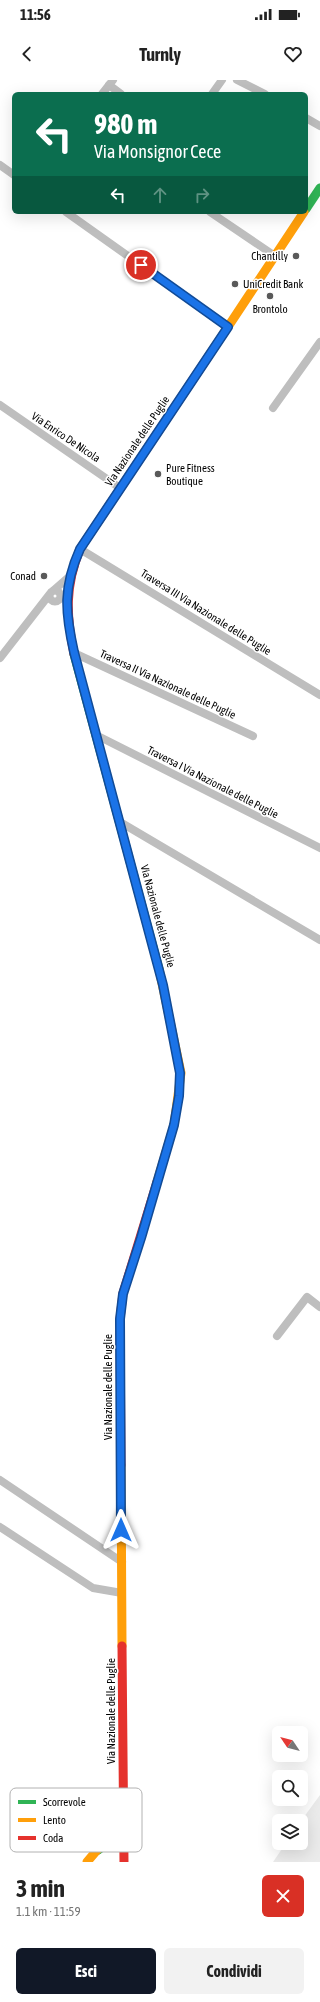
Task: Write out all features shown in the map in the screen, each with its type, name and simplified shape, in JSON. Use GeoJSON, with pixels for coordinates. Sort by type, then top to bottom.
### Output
{"type":"FeatureCollection","features":[{"type":"Feature","properties":{"kind":"main road","name":"Via Nazionale delle Puglie"},"geometry":{"type":"LineString","coordinates":[[308,204],[320,188]]}},
{"type":"Feature","properties":{"kind":"main road","name":"Via Nazionale delle Puglie"},"geometry":{"type":"LineString","coordinates":[[124,1787],[121,1306],[123,1294],[174,1125],[179,1096],[180,1073],[163,985],[74,652],[66,614],[67,588],[80,549],[275,256],[301,214]]}},
{"type":"Feature","properties":{"kind":"main road"},"geometry":{"type":"LineString","coordinates":[[87,1862],[96,1852]]}},
{"type":"Feature","properties":{"kind":"main road"},"geometry":{"type":"LineString","coordinates":[[113,1852],[124,1859]]}},
{"type":"Feature","properties":{"kind":"street"},"geometry":{"type":"LineString","coordinates":[[213,92],[222,80]]}},
{"type":"Feature","properties":{"kind":"street"},"geometry":{"type":"LineString","coordinates":[[237,80],[261,92]]}},
{"type":"Feature","properties":{"kind":"street"},"geometry":{"type":"LineString","coordinates":[[104,92],[111,83],[119,92]]}},
{"type":"Feature","properties":{"kind":"street"},"geometry":{"type":"LineString","coordinates":[[308,119],[320,126]]}},
{"type":"Feature","properties":{"kind":"street"},"geometry":{"type":"LineString","coordinates":[[0,165],[12,174]]}},
{"type":"Feature","properties":{"kind":"street"},"geometry":{"type":"LineString","coordinates":[[69,214],[228,327]]}},
{"type":"Feature","properties":{"kind":"street"},"geometry":{"type":"LineString","coordinates":[[213,214],[275,256]]}},
{"type":"Feature","properties":{"kind":"street"},"geometry":{"type":"LineString","coordinates":[[273,408],[320,342]]}},
{"type":"Feature","properties":{"kind":"street","name":"Via Enrico De Nicola"},"geometry":{"type":"LineString","coordinates":[[0,405],[120,488]]}},
{"type":"Feature","properties":{"kind":"street","name":"Traversa III Via Nazionale delle Puglie"},"geometry":{"type":"LineString","coordinates":[[80,549],[320,695]]}},
{"type":"Feature","properties":{"kind":"street"},"geometry":{"type":"LineString","coordinates":[[0,658],[52,593],[70,576]]}},
{"type":"Feature","properties":{"kind":"street"},"geometry":{"type":"LineString","coordinates":[[52,593],[51,600],[55,602],[66,614]]}},
{"type":"Feature","properties":{"kind":"street","name":"Traversa II Via Nazionale delle Puglie"},"geometry":{"type":"LineString","coordinates":[[74,652],[253,736]]}},
{"type":"Feature","properties":{"kind":"street","name":"Traversa I Via Nazionale delle Puglie"},"geometry":{"type":"LineString","coordinates":[[96,735],[320,848]]}},
{"type":"Feature","properties":{"kind":"street"},"geometry":{"type":"LineString","coordinates":[[120,822],[320,940]]}},
{"type":"Feature","properties":{"kind":"street"},"geometry":{"type":"LineString","coordinates":[[277,1336],[307,1297],[320,1307]]}},
{"type":"Feature","properties":{"kind":"street"},"geometry":{"type":"LineString","coordinates":[[0,1480],[122,1562]]}},
{"type":"Feature","properties":{"kind":"street"},"geometry":{"type":"LineString","coordinates":[[0,1527],[92,1588],[122,1593]]}},
{"type":"Feature","properties":{"kind":"shaded area"},"geometry":{"type":"Polygon","coordinates":[[[320,1795],[320,1862],[273,1862],[281,1850],[308,1850],[308,1814],[306,1814],[320,1795]]]}},
{"type":"Feature","properties":{"kind":"traffic: fast"},"geometry":{"type":"LineString","coordinates":[[308,206],[320,188]]}},
{"type":"Feature","properties":{"kind":"traffic: fast"},"geometry":{"type":"LineString","coordinates":[[74,654],[159,969]]}},
{"type":"Feature","properties":{"kind":"traffic: slow"},"geometry":{"type":"LineString","coordinates":[[208,357],[303,214]]}},
{"type":"Feature","properties":{"kind":"traffic: slow"},"geometry":{"type":"LineString","coordinates":[[157,1182],[174,1125],[181,1073],[159,969]]}},
{"type":"Feature","properties":{"kind":"traffic: slow"},"geometry":{"type":"LineString","coordinates":[[121,1465],[122,1646]]}},
{"type":"Feature","properties":{"kind":"traffic: slow"},"geometry":{"type":"LineString","coordinates":[[87,1862],[95,1852]]}},
{"type":"Feature","properties":{"kind":"traffic: jam"},"geometry":{"type":"LineString","coordinates":[[74,654],[69,626],[68,601],[69,588],[80,549],[208,357]]}},
{"type":"Feature","properties":{"kind":"traffic: jam"},"geometry":{"type":"LineString","coordinates":[[121,1465],[120,1319],[123,1293],[157,1182]]}},
{"type":"Feature","properties":{"kind":"traffic: jam"},"geometry":{"type":"LineString","coordinates":[[122,1646],[123,1788]]}},
{"type":"Feature","properties":{"kind":"traffic: jam"},"geometry":{"type":"LineString","coordinates":[[124,1852],[124,1862]]}},
{"type":"Feature","properties":{"kind":"place","name":"Chantilly"},"geometry":{"type":"Point","coordinates":[296,256]}},
{"type":"Feature","properties":{"kind":"place","name":"UniCredit Bank"},"geometry":{"type":"Point","coordinates":[235,284]}},
{"type":"Feature","properties":{"kind":"place","name":"Brontolo"},"geometry":{"type":"Point","coordinates":[270,296]}},
{"type":"Feature","properties":{"kind":"place","name":"Pure Fitness Boutique"},"geometry":{"type":"Point","coordinates":[158,474]}},
{"type":"Feature","properties":{"kind":"place","name":"Conad"},"geometry":{"type":"Point","coordinates":[44,576]}},
{"type":"Feature","properties":{"kind":"route"},"geometry":{"type":"LineString","coordinates":[[121,1530],[120,1319],[123,1294],[174,1125],[179,1096],[180,1073],[163,985],[74,652],[67,621],[67,588],[73,564],[80,549],[228,327],[141,265]]}}]}
